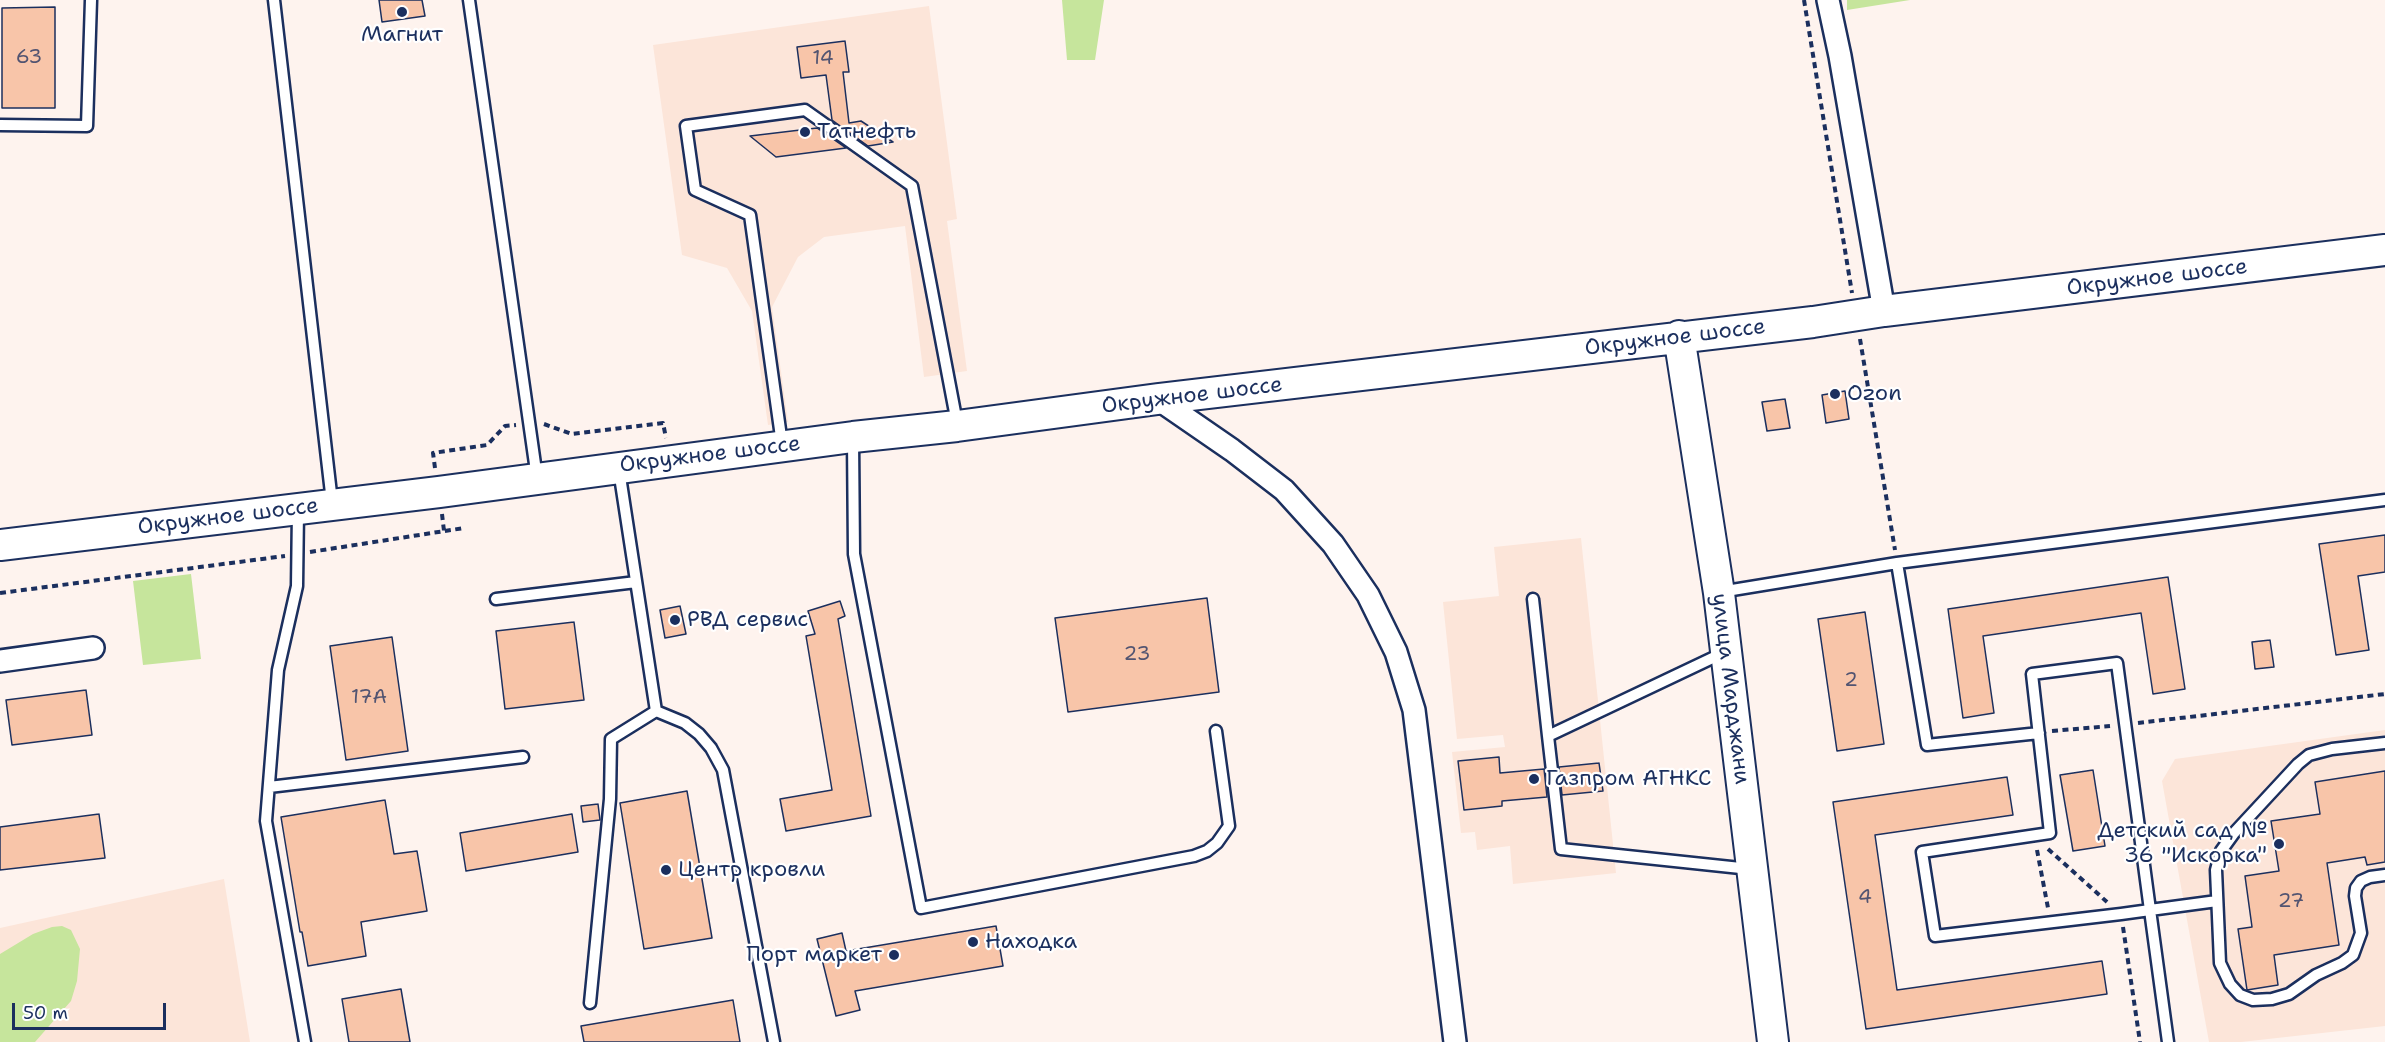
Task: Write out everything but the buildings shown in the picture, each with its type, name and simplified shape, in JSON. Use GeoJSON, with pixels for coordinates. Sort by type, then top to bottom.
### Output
{"type":"FeatureCollection","features":[{"type":"Feature","properties":{"kind":"street"},"geometry":{"type":"LineString","coordinates":[[1828,0],[1840,56],[1870,313]]}},
{"type":"Feature","properties":{"kind":"street","name":"Окружное шоссе"},"geometry":{"type":"LineString","coordinates":[[0,545],[332,505],[783,445],[957,426],[1158,399],[2385,250]]}},
{"type":"Feature","properties":{"kind":"street","name":"улица Марджани"},"geometry":{"type":"LineString","coordinates":[[1679,336],[1719,593],[1773,1042]]}},
{"type":"Feature","properties":{"kind":"street"},"geometry":{"type":"LineString","coordinates":[[1158,399],[1232,450],[1284,490],[1334,544],[1368,595],[1396,652],[1414,710],[1455,1042]]}},
{"type":"Feature","properties":{"kind":"street"},"geometry":{"type":"LineString","coordinates":[[0,661],[93,648]]}},
{"type":"Feature","properties":{"kind":"lane"},"geometry":{"type":"LineString","coordinates":[[0,125],[87,126],[92,0]]}},
{"type":"Feature","properties":{"kind":"lane"},"geometry":{"type":"LineString","coordinates":[[274,0],[332,505]]}},
{"type":"Feature","properties":{"kind":"lane"},"geometry":{"type":"LineString","coordinates":[[469,0],[538,478]]}},
{"type":"Feature","properties":{"kind":"lane"},"geometry":{"type":"LineString","coordinates":[[783,445],[750,215],[695,190],[686,126],[805,110],[912,186],[957,426]]}},
{"type":"Feature","properties":{"kind":"lane"},"geometry":{"type":"LineString","coordinates":[[853,437],[854,554],[921,908],[1194,856],[1207,851],[1217,843],[1229,826],[1216,731]]}},
{"type":"Feature","properties":{"kind":"lane"},"geometry":{"type":"LineString","coordinates":[[618,467],[656,711]]}},
{"type":"Feature","properties":{"kind":"lane"},"geometry":{"type":"LineString","coordinates":[[1719,593],[1897,563],[2385,501]]}},
{"type":"Feature","properties":{"kind":"lane"},"geometry":{"type":"LineString","coordinates":[[298,509],[297,586],[278,670],[266,821],[305,1042]]}},
{"type":"Feature","properties":{"kind":"lane"},"geometry":{"type":"LineString","coordinates":[[1897,563],[1927,745],[2039,733]]}},
{"type":"Feature","properties":{"kind":"lane"},"geometry":{"type":"LineString","coordinates":[[496,599],[636,582]]}},
{"type":"Feature","properties":{"kind":"lane"},"geometry":{"type":"LineString","coordinates":[[1533,599],[1561,849],[1752,870]]}},
{"type":"Feature","properties":{"kind":"lane"},"geometry":{"type":"LineString","coordinates":[[1548,736],[1726,652]]}},
{"type":"Feature","properties":{"kind":"lane"},"geometry":{"type":"LineString","coordinates":[[2168,1042],[2150,910],[2117,663],[2032,674],[2050,833],[1923,852],[1935,936],[2150,910],[2217,902]]}},
{"type":"Feature","properties":{"kind":"lane"},"geometry":{"type":"LineString","coordinates":[[590,1003],[610,800],[611,740],[656,711]]}},
{"type":"Feature","properties":{"kind":"lane"},"geometry":{"type":"LineString","coordinates":[[656,711],[685,723],[699,734],[711,748],[723,770],[774,1042]]}},
{"type":"Feature","properties":{"kind":"lane"},"geometry":{"type":"LineString","coordinates":[[2385,743],[2320,751],[2298,764],[2234,833],[2221,851],[2216,870],[2220,963],[2230,984],[2240,995],[2253,1000],[2272,999],[2289,994],[2316,975],[2342,963],[2353,955],[2361,933],[2355,897],[2356,888],[2361,881],[2385,875]]}},
{"type":"Feature","properties":{"kind":"lane"},"geometry":{"type":"LineString","coordinates":[[269,787],[523,757]]}},
{"type":"Feature","properties":{"kind":"path"},"geometry":{"type":"LineString","coordinates":[[1804,0],[1870,313],[1897,563]]}},
{"type":"Feature","properties":{"kind":"path"},"geometry":{"type":"LineString","coordinates":[[0,593],[297,554],[464,528]]}},
{"type":"Feature","properties":{"kind":"path"},"geometry":{"type":"LineString","coordinates":[[2039,733],[2385,694]]}},
{"type":"Feature","properties":{"kind":"shaded area","name":"Татнефть"},"geometry":{"type":"Polygon","coordinates":[[[929,6],[957,219],[947,221],[967,371],[924,377],[905,226],[824,237],[798,257],[772,307],[788,422],[768,425],[752,311],[727,268],[682,255],[653,45],[929,6]]]}},
{"type":"Feature","properties":{"kind":"shaded area"},"geometry":{"type":"Polygon","coordinates":[[[1581,538],[1616,873],[1513,884],[1510,846],[1477,850],[1475,832],[1461,833],[1452,752],[1505,747],[1503,735],[1457,739],[1443,602],[1499,596],[1494,547],[1581,538]]]}},
{"type":"Feature","properties":{"kind":"shaded area","name":"Детский сад № 36 \"Искорка\""},"geometry":{"type":"Polygon","coordinates":[[[2385,730],[2385,1026],[2241,1042],[2209,1042],[2162,781],[2175,759],[2385,730]]]}},
{"type":"Feature","properties":{"kind":"shaded area"},"geometry":{"type":"Polygon","coordinates":[[[224,879],[250,1042],[0,1042],[0,928],[224,879]]]}},
{"type":"Feature","properties":{"kind":"green space"},"geometry":{"type":"Polygon","coordinates":[[[1062,0],[1104,0],[1095,60],[1067,60],[1062,0]]]}},
{"type":"Feature","properties":{"kind":"green space"},"geometry":{"type":"Polygon","coordinates":[[[1847,0],[1910,0],[1847,10],[1847,0]]]}},
{"type":"Feature","properties":{"kind":"green space"},"geometry":{"type":"Polygon","coordinates":[[[191,574],[201,659],[143,665],[133,581],[191,574]]]}},
{"type":"Feature","properties":{"kind":"green space"},"geometry":{"type":"Polygon","coordinates":[[[62,926],[71,930],[80,949],[77,981],[71,1001],[35,1042],[0,1042],[0,954],[33,934],[62,926]]]}},
{"type":"Feature","properties":{"kind":"place","name":"Магнит"},"geometry":{"type":"Point","coordinates":[402,12]}},
{"type":"Feature","properties":{"kind":"place","name":"Татнефть"},"geometry":{"type":"Point","coordinates":[805,132]}},
{"type":"Feature","properties":{"kind":"place","name":"Ozon"},"geometry":{"type":"Point","coordinates":[1835,394]}},
{"type":"Feature","properties":{"kind":"place","name":"РВД сервис"},"geometry":{"type":"Point","coordinates":[675,620]}},
{"type":"Feature","properties":{"kind":"place","name":"Газпром АГНКС"},"geometry":{"type":"Point","coordinates":[1534,779]}},
{"type":"Feature","properties":{"kind":"place","name":"Детский сад № 36 \"Искорка\""},"geometry":{"type":"Point","coordinates":[2279,844]}},
{"type":"Feature","properties":{"kind":"place","name":"Центр кровли"},"geometry":{"type":"Point","coordinates":[666,870]}},
{"type":"Feature","properties":{"kind":"place","name":"Находка"},"geometry":{"type":"Point","coordinates":[973,942]}},
{"type":"Feature","properties":{"kind":"place","name":"Порт маркет"},"geometry":{"type":"Point","coordinates":[894,955]}}]}
